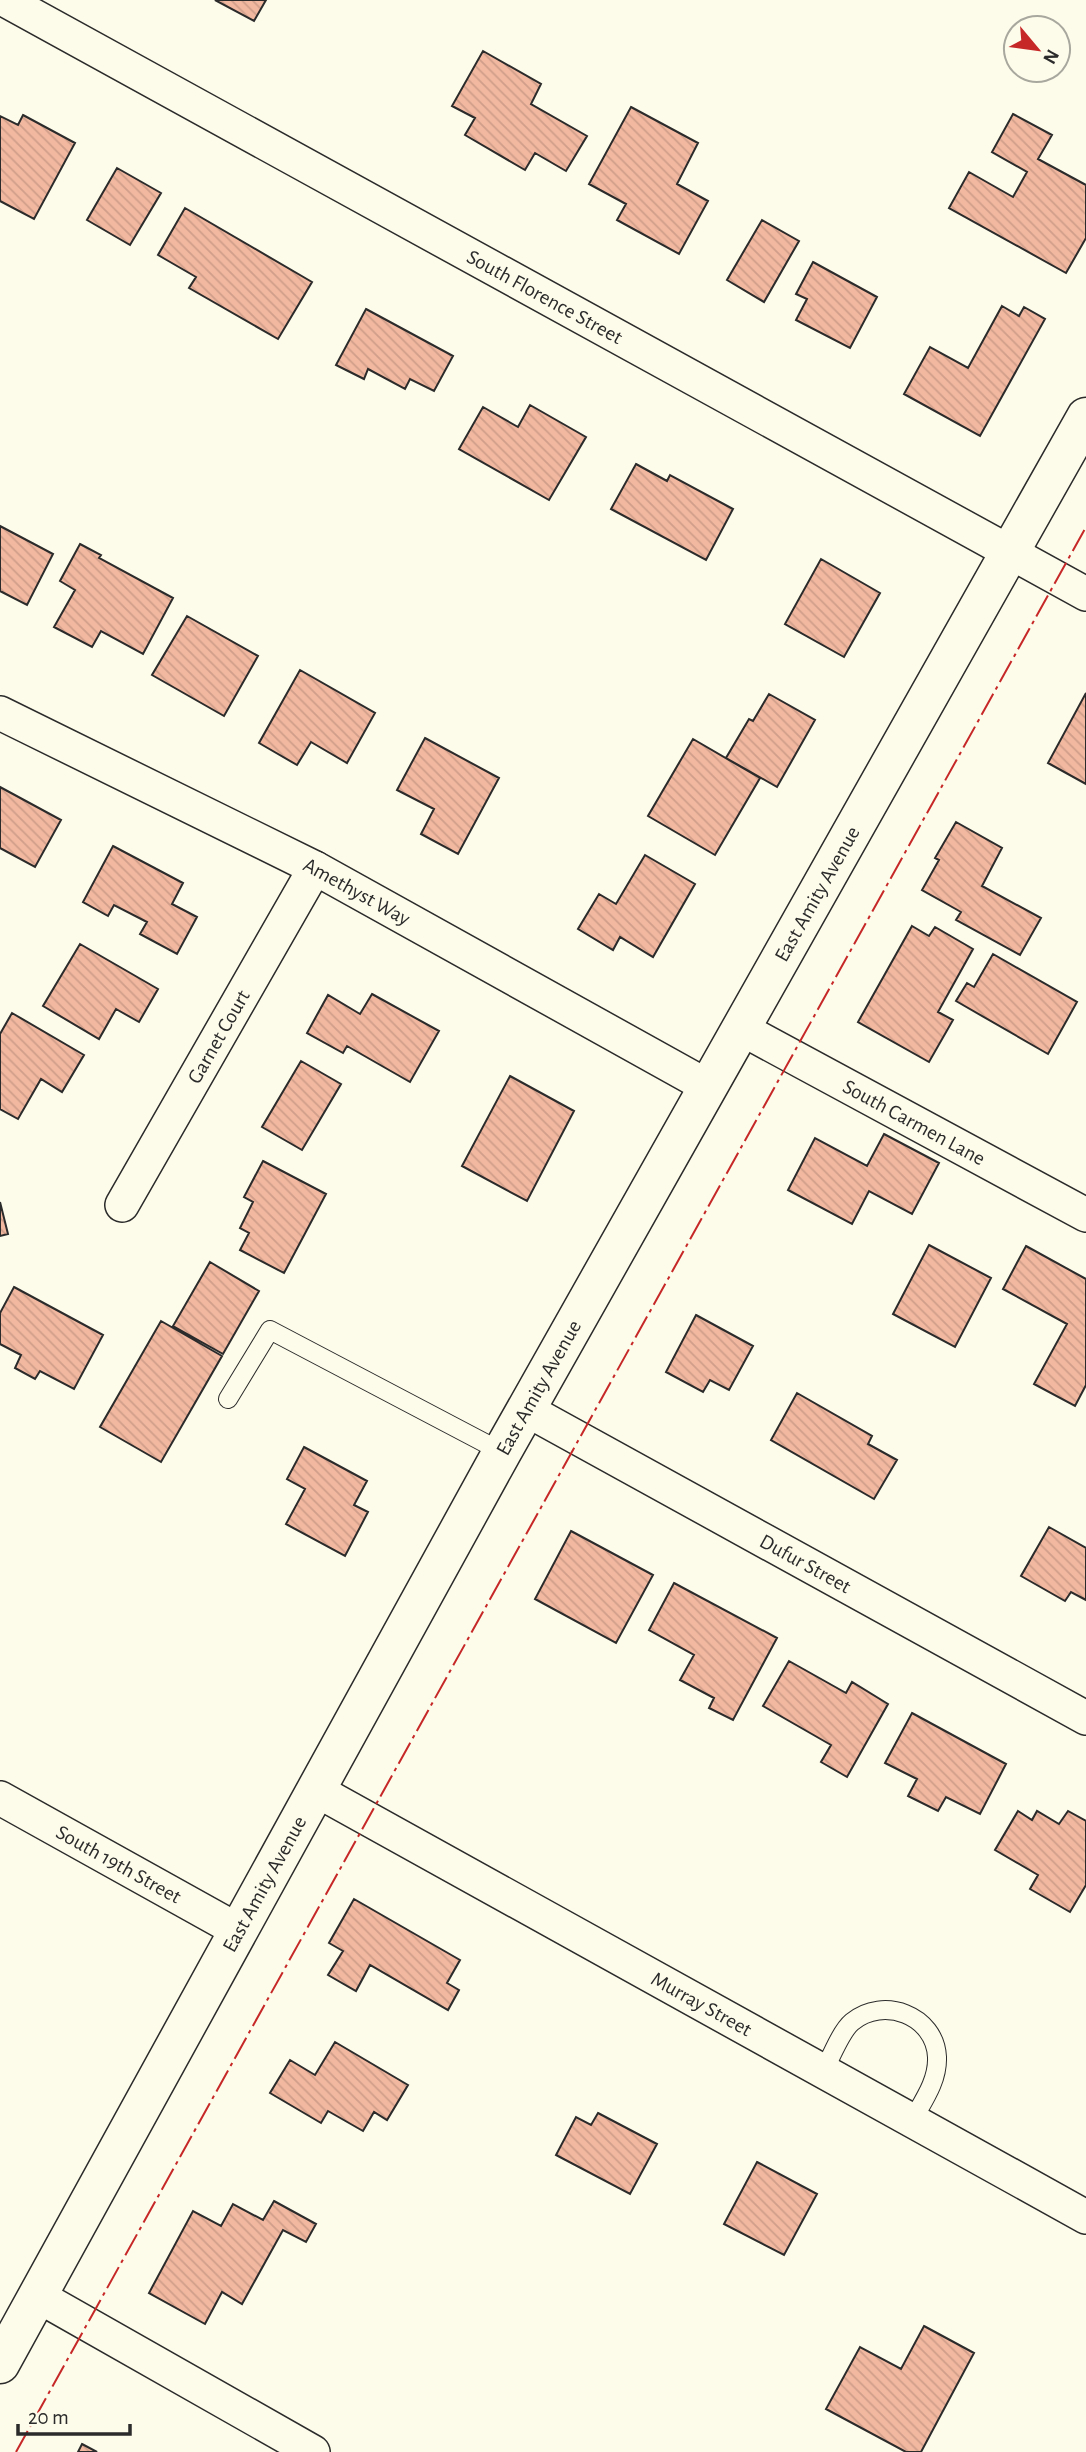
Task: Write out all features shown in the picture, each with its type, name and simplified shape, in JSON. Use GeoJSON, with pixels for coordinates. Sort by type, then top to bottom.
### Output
{"type":"FeatureCollection","features":[{"type":"Feature","properties":{"kind":"main road","name":"East Amity Avenue"},"geometry":{"type":"LineString","coordinates":[[0,2364],[502,1452],[1086,417]]}},
{"type":"Feature","properties":{"kind":"street","name":"South Florence Street"},"geometry":{"type":"LineString","coordinates":[[5,0],[1086,594]]}},
{"type":"Feature","properties":{"kind":"street","name":"Amethyst Way"},"geometry":{"type":"LineString","coordinates":[[0,713],[315,868],[707,1086]]}},
{"type":"Feature","properties":{"kind":"street","name":"Garnet Court"},"geometry":{"type":"LineString","coordinates":[[122,1205],[315,868]]}},
{"type":"Feature","properties":{"kind":"street","name":"South Carmen Lane"},"geometry":{"type":"LineString","coordinates":[[740,1028],[1086,1216]]}},
{"type":"Feature","properties":{"kind":"street","name":"Dufur Street"},"geometry":{"type":"LineString","coordinates":[[527,1410],[1086,1718]]}},
{"type":"Feature","properties":{"kind":"street","name":"Murray Street"},"geometry":{"type":"LineString","coordinates":[[316,1790],[1086,2217]]}},
{"type":"Feature","properties":{"kind":"street","name":"South 19th Street"},"geometry":{"type":"LineString","coordinates":[[0,1798],[239,1931]]}},
{"type":"Feature","properties":{"kind":"street"},"geometry":{"type":"LineString","coordinates":[[38,2297],[313,2452]]}},
{"type":"Feature","properties":{"kind":"lane"},"geometry":{"type":"LineString","coordinates":[[228,1399],[270,1330],[502,1452]]}},
{"type":"Feature","properties":{"kind":"lane"},"geometry":{"type":"LineString","coordinates":[[823,2073],[850,2024],[864,2014],[895,2010],[911,2016],[924,2026],[933,2039],[937,2055],[936,2072],[931,2087],[912,2121]]}},
{"type":"Feature","properties":{"kind":"building"},"geometry":{"type":"Polygon","coordinates":[[[215,0],[266,0],[254,21],[215,0]]]}},
{"type":"Feature","properties":{"kind":"building"},"geometry":{"type":"Polygon","coordinates":[[[483,51],[541,84],[531,104],[587,136],[566,171],[535,153],[525,170],[465,135],[475,118],[452,106],[483,51]]]}},
{"type":"Feature","properties":{"kind":"building"},"geometry":{"type":"Polygon","coordinates":[[[631,107],[698,143],[677,184],[708,201],[679,254],[617,220],[626,204],[589,184],[631,107]]]}},
{"type":"Feature","properties":{"kind":"building"},"geometry":{"type":"Polygon","coordinates":[[[1013,114],[1052,135],[1038,159],[1086,185],[1086,238],[1066,273],[949,208],[969,172],[1013,197],[1027,172],[992,152],[1013,114]]]}},
{"type":"Feature","properties":{"kind":"building"},"geometry":{"type":"Polygon","coordinates":[[[23,115],[75,143],[34,219],[0,201],[0,116],[18,125],[23,115]]]}},
{"type":"Feature","properties":{"kind":"building"},"geometry":{"type":"Polygon","coordinates":[[[117,168],[161,193],[130,245],[87,220],[117,168]]]}},
{"type":"Feature","properties":{"kind":"building"},"geometry":{"type":"Polygon","coordinates":[[[185,208],[312,282],[278,339],[189,288],[196,277],[158,255],[185,208]]]}},
{"type":"Feature","properties":{"kind":"building"},"geometry":{"type":"Polygon","coordinates":[[[762,220],[799,241],[764,302],[727,280],[762,220]]]}},
{"type":"Feature","properties":{"kind":"building"},"geometry":{"type":"Polygon","coordinates":[[[813,262],[877,297],[850,348],[796,320],[807,299],[796,294],[813,262]]]}},
{"type":"Feature","properties":{"kind":"building"},"geometry":{"type":"Polygon","coordinates":[[[1002,306],[1019,316],[1024,307],[1045,319],[980,436],[904,394],[930,347],[968,368],[1002,306]]]}},
{"type":"Feature","properties":{"kind":"building"},"geometry":{"type":"Polygon","coordinates":[[[366,309],[453,356],[434,391],[410,379],[405,389],[368,369],[364,379],[336,365],[366,309]]]}},
{"type":"Feature","properties":{"kind":"building"},"geometry":{"type":"Polygon","coordinates":[[[530,405],[586,437],[549,500],[459,449],[483,407],[518,427],[530,405]]]}},
{"type":"Feature","properties":{"kind":"building"},"geometry":{"type":"Polygon","coordinates":[[[636,464],[667,481],[670,475],[733,509],[706,560],[611,509],[636,464]]]}},
{"type":"Feature","properties":{"kind":"building"},"geometry":{"type":"Polygon","coordinates":[[[0,526],[53,554],[27,605],[0,591],[0,526]]]}},
{"type":"Feature","properties":{"kind":"building"},"geometry":{"type":"Polygon","coordinates":[[[80,544],[101,555],[99,558],[173,598],[143,654],[101,631],[92,647],[54,627],[75,590],[60,581],[80,544]]]}},
{"type":"Feature","properties":{"kind":"building"},"geometry":{"type":"Polygon","coordinates":[[[821,559],[880,593],[844,657],[785,624],[821,559]]]}},
{"type":"Feature","properties":{"kind":"building"},"geometry":{"type":"Polygon","coordinates":[[[187,616],[258,656],[224,716],[152,675],[187,616]]]}},
{"type":"Feature","properties":{"kind":"building"},"geometry":{"type":"Polygon","coordinates":[[[300,670],[375,713],[347,763],[311,742],[297,765],[259,743],[300,670]]]}},
{"type":"Feature","properties":{"kind":"building"},"geometry":{"type":"Polygon","coordinates":[[[1086,693],[1086,784],[1048,763],[1086,693]]]}},
{"type":"Feature","properties":{"kind":"building"},"geometry":{"type":"Polygon","coordinates":[[[769,694],[815,720],[777,787],[726,758],[749,719],[753,721],[769,694]]]}},
{"type":"Feature","properties":{"kind":"building"},"geometry":{"type":"Polygon","coordinates":[[[425,738],[499,778],[458,854],[421,834],[434,809],[397,790],[425,738]]]}},
{"type":"Feature","properties":{"kind":"building"},"geometry":{"type":"Polygon","coordinates":[[[693,739],[760,778],[715,855],[648,816],[693,739]]]}},
{"type":"Feature","properties":{"kind":"building"},"geometry":{"type":"Polygon","coordinates":[[[0,787],[61,820],[35,867],[0,848],[0,787]]]}},
{"type":"Feature","properties":{"kind":"building"},"geometry":{"type":"Polygon","coordinates":[[[956,822],[1002,848],[982,886],[1041,918],[1020,955],[956,920],[961,912],[922,890],[939,860],[935,858],[956,822]]]}},
{"type":"Feature","properties":{"kind":"building"},"geometry":{"type":"Polygon","coordinates":[[[113,846],[183,883],[172,904],[197,917],[177,954],[140,934],[147,922],[114,905],[108,916],[83,902],[113,846]]]}},
{"type":"Feature","properties":{"kind":"building"},"geometry":{"type":"Polygon","coordinates":[[[645,855],[695,884],[653,957],[620,937],[613,950],[578,929],[599,894],[616,904],[645,855]]]}},
{"type":"Feature","properties":{"kind":"building"},"geometry":{"type":"Polygon","coordinates":[[[912,926],[929,936],[935,927],[973,949],[938,1012],[953,1020],[929,1062],[858,1022],[912,926]]]}},
{"type":"Feature","properties":{"kind":"building"},"geometry":{"type":"Polygon","coordinates":[[[80,944],[158,989],[139,1022],[116,1009],[99,1039],[43,1006],[80,944]]]}},
{"type":"Feature","properties":{"kind":"building"},"geometry":{"type":"Polygon","coordinates":[[[993,954],[1077,1002],[1048,1054],[956,1001],[967,983],[974,987],[993,954]]]}},
{"type":"Feature","properties":{"kind":"building"},"geometry":{"type":"Polygon","coordinates":[[[372,994],[439,1031],[410,1082],[347,1046],[343,1053],[307,1033],[328,995],[360,1014],[372,994]]]}},
{"type":"Feature","properties":{"kind":"building"},"geometry":{"type":"Polygon","coordinates":[[[12,1013],[84,1055],[62,1092],[41,1079],[18,1119],[0,1109],[0,1034],[12,1013]]]}},
{"type":"Feature","properties":{"kind":"building"},"geometry":{"type":"Polygon","coordinates":[[[301,1061],[341,1084],[302,1150],[262,1127],[301,1061]]]}},
{"type":"Feature","properties":{"kind":"building"},"geometry":{"type":"Polygon","coordinates":[[[510,1076],[574,1111],[527,1201],[462,1166],[510,1076]]]}},
{"type":"Feature","properties":{"kind":"building"},"geometry":{"type":"Polygon","coordinates":[[[884,1134],[939,1163],[912,1214],[869,1191],[852,1224],[788,1190],[815,1138],[867,1166],[884,1134]]]}},
{"type":"Feature","properties":{"kind":"building"},"geometry":{"type":"Polygon","coordinates":[[[263,1161],[326,1194],[284,1273],[240,1250],[249,1233],[240,1228],[253,1202],[244,1197],[263,1161]]]}},
{"type":"Feature","properties":{"kind":"building"},"geometry":{"type":"Polygon","coordinates":[[[0,1202],[8,1234],[0,1236],[0,1202]]]}},
{"type":"Feature","properties":{"kind":"building"},"geometry":{"type":"Polygon","coordinates":[[[929,1245],[991,1278],[955,1347],[893,1314],[929,1245]]]}},
{"type":"Feature","properties":{"kind":"building"},"geometry":{"type":"Polygon","coordinates":[[[1026,1246],[1086,1279],[1086,1385],[1075,1406],[1034,1384],[1067,1324],[1003,1289],[1026,1246]]]}},
{"type":"Feature","properties":{"kind":"building"},"geometry":{"type":"Polygon","coordinates":[[[210,1262],[259,1291],[223,1354],[173,1326],[210,1262]]]}},
{"type":"Feature","properties":{"kind":"building"},"geometry":{"type":"Polygon","coordinates":[[[14,1287],[103,1335],[74,1389],[40,1371],[35,1379],[15,1368],[21,1355],[0,1344],[0,1313],[14,1287]]]}},
{"type":"Feature","properties":{"kind":"building"},"geometry":{"type":"Polygon","coordinates":[[[696,1315],[753,1346],[729,1390],[710,1380],[703,1392],[666,1372],[696,1315]]]}},
{"type":"Feature","properties":{"kind":"building"},"geometry":{"type":"Polygon","coordinates":[[[161,1321],[222,1356],[161,1462],[100,1427],[161,1321]]]}},
{"type":"Feature","properties":{"kind":"building"},"geometry":{"type":"Polygon","coordinates":[[[797,1393],[872,1436],[868,1444],[897,1460],[874,1499],[771,1440],[797,1393]]]}},
{"type":"Feature","properties":{"kind":"building"},"geometry":{"type":"Polygon","coordinates":[[[304,1447],[367,1481],[354,1505],[368,1512],[345,1556],[286,1524],[305,1489],[287,1479],[304,1447]]]}},
{"type":"Feature","properties":{"kind":"building"},"geometry":{"type":"Polygon","coordinates":[[[1049,1527],[1086,1548],[1086,1600],[1071,1592],[1065,1601],[1021,1576],[1049,1527]]]}},
{"type":"Feature","properties":{"kind":"building"},"geometry":{"type":"Polygon","coordinates":[[[571,1531],[653,1575],[616,1643],[535,1599],[571,1531]]]}},
{"type":"Feature","properties":{"kind":"building"},"geometry":{"type":"Polygon","coordinates":[[[674,1583],[777,1638],[733,1720],[709,1708],[714,1698],[680,1680],[694,1655],[649,1630],[674,1583]]]}},
{"type":"Feature","properties":{"kind":"building"},"geometry":{"type":"Polygon","coordinates":[[[789,1661],[846,1693],[852,1682],[888,1704],[847,1777],[821,1762],[831,1745],[763,1706],[789,1661]]]}},
{"type":"Feature","properties":{"kind":"building"},"geometry":{"type":"Polygon","coordinates":[[[912,1713],[1006,1764],[980,1814],[946,1797],[938,1811],[908,1796],[917,1779],[885,1763],[912,1713]]]}},
{"type":"Feature","properties":{"kind":"building"},"geometry":{"type":"Polygon","coordinates":[[[1018,1811],[1032,1820],[1037,1811],[1059,1824],[1068,1811],[1086,1821],[1086,1885],[1070,1912],[1030,1889],[1038,1875],[995,1850],[1018,1811]]]}},
{"type":"Feature","properties":{"kind":"building"},"geometry":{"type":"Polygon","coordinates":[[[354,1899],[460,1960],[447,1983],[459,1990],[448,2010],[370,1965],[356,1991],[328,1975],[343,1951],[329,1943],[354,1899]]]}},
{"type":"Feature","properties":{"kind":"building"},"geometry":{"type":"Polygon","coordinates":[[[335,2042],[408,2085],[387,2120],[374,2112],[363,2131],[328,2111],[321,2123],[270,2093],[290,2060],[315,2075],[335,2042]]]}},
{"type":"Feature","properties":{"kind":"building"},"geometry":{"type":"Polygon","coordinates":[[[598,2113],[657,2144],[630,2194],[556,2155],[576,2117],[591,2125],[598,2113]]]}},
{"type":"Feature","properties":{"kind":"building"},"geometry":{"type":"Polygon","coordinates":[[[757,2162],[817,2194],[784,2255],[724,2224],[757,2162]]]}},
{"type":"Feature","properties":{"kind":"building"},"geometry":{"type":"Polygon","coordinates":[[[274,2201],[316,2224],[306,2242],[283,2230],[242,2304],[222,2292],[205,2324],[149,2293],[193,2211],[221,2226],[233,2204],[263,2220],[274,2201]]]}},
{"type":"Feature","properties":{"kind":"building"},"geometry":{"type":"Polygon","coordinates":[[[924,2326],[974,2353],[921,2452],[906,2452],[826,2409],[860,2347],[901,2369],[924,2326]]]}},
{"type":"Feature","properties":{"kind":"building"},"geometry":{"type":"Polygon","coordinates":[[[82,2444],[97,2452],[78,2452],[82,2444]]]}},
{"type":"Feature","properties":{"kind":"power"},"geometry":{"type":"LineString","coordinates":[[16,2452],[1086,527]]}}]}
